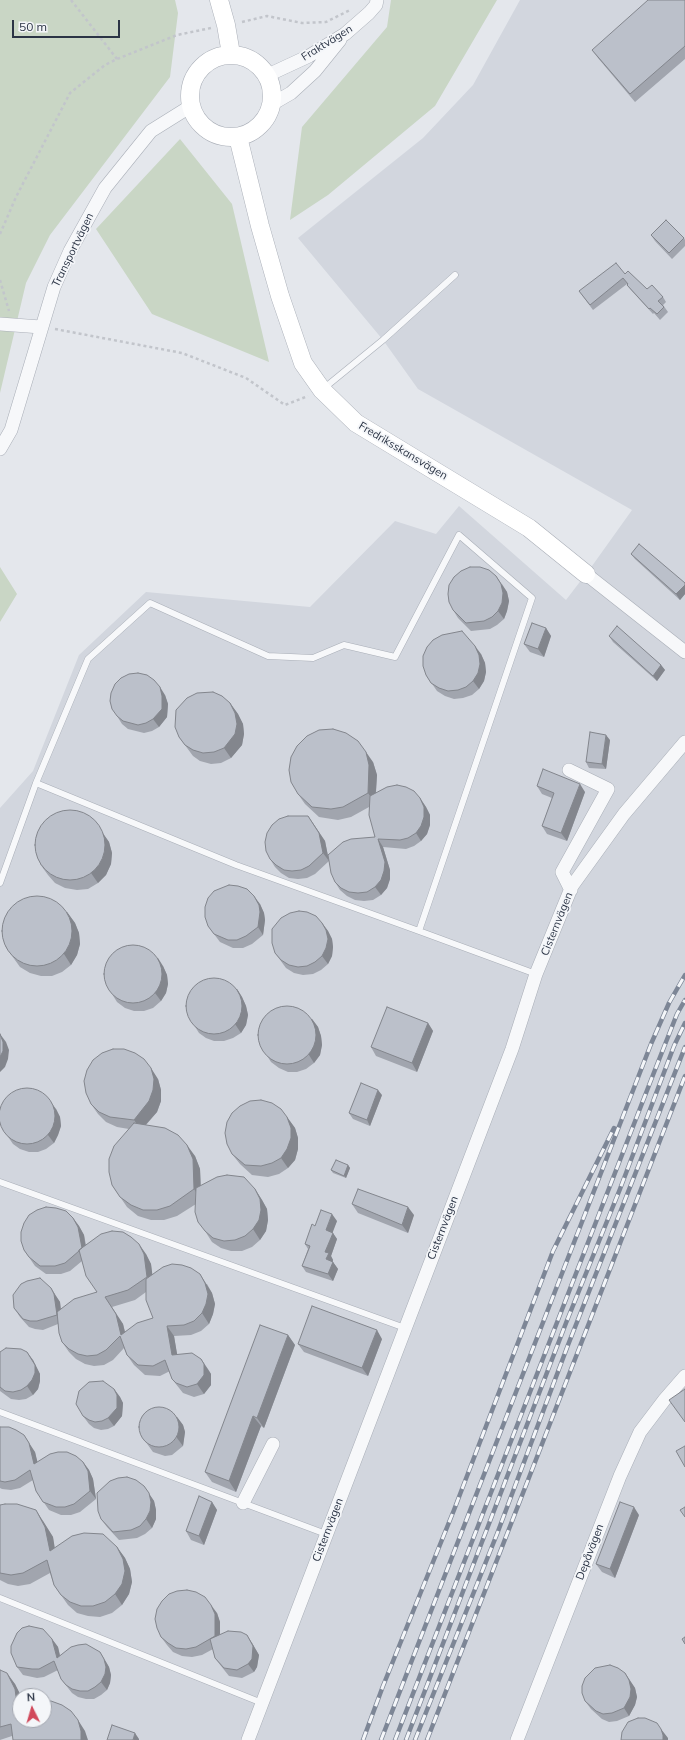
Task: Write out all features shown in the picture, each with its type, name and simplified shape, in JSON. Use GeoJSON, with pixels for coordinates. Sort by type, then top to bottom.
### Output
{"type":"FeatureCollection","features":[{"type":"Feature","properties":{"kind":"main road"},"geometry":{"type":"LineString","coordinates":[[219,0],[226,25],[231,54]]}},
{"type":"Feature","properties":{"kind":"main road"},"geometry":{"type":"LineString","coordinates":[[231,54],[242,56],[252,60],[261,67],[268,76],[272,89],[272,104],[268,116],[260,126],[250,133],[238,137],[226,137],[214,133],[204,127],[196,118],[191,106],[190,94],[192,82],[198,70],[207,62],[231,54]]}},
{"type":"Feature","properties":{"kind":"main road","name":"Fredriksskansvägen"},"geometry":{"type":"LineString","coordinates":[[238,137],[260,226],[280,296],[303,363],[322,390],[356,422],[529,528],[586,574]]}},
{"type":"Feature","properties":{"kind":"street","name":"Fraktvägen"},"geometry":{"type":"LineString","coordinates":[[268,76],[309,56],[344,34],[369,13],[376,5],[377,0]]}},
{"type":"Feature","properties":{"kind":"street"},"geometry":{"type":"LineString","coordinates":[[272,104],[291,93],[315,71],[344,34]]}},
{"type":"Feature","properties":{"kind":"street","name":"Transportvägen"},"geometry":{"type":"LineString","coordinates":[[0,450],[11,430],[54,287],[70,251],[105,188],[150,132],[191,106]]}},
{"type":"Feature","properties":{"kind":"street"},"geometry":{"type":"LineString","coordinates":[[0,324],[41,327]]}},
{"type":"Feature","properties":{"kind":"street","name":"Fredriksskansvägen"},"geometry":{"type":"LineString","coordinates":[[586,574],[685,652]]}},
{"type":"Feature","properties":{"kind":"street","name":"Cisternvägen"},"geometry":{"type":"LineString","coordinates":[[248,1740],[512,1049],[536,974],[571,890],[624,814],[685,742]]}},
{"type":"Feature","properties":{"kind":"street"},"geometry":{"type":"LineString","coordinates":[[569,770],[608,789],[562,872],[571,890]]}},
{"type":"Feature","properties":{"kind":"street","name":"Depåvägen"},"geometry":{"type":"LineString","coordinates":[[516,1740],[620,1476],[640,1432],[685,1376]]}},
{"type":"Feature","properties":{"kind":"street"},"geometry":{"type":"LineString","coordinates":[[243,1503],[273,1444]]}},
{"type":"Feature","properties":{"kind":"lane"},"geometry":{"type":"LineString","coordinates":[[322,390],[383,340],[455,275]]}},
{"type":"Feature","properties":{"kind":"lane"},"geometry":{"type":"LineString","coordinates":[[0,883],[36,782],[88,659],[150,602],[268,656],[313,658],[344,645],[395,658],[459,535],[532,598],[419,931]]}},
{"type":"Feature","properties":{"kind":"lane"},"geometry":{"type":"LineString","coordinates":[[36,782],[236,865],[536,974]]}},
{"type":"Feature","properties":{"kind":"lane"},"geometry":{"type":"LineString","coordinates":[[0,1182],[405,1328]]}},
{"type":"Feature","properties":{"kind":"lane"},"geometry":{"type":"LineString","coordinates":[[0,1412],[326,1534]]}},
{"type":"Feature","properties":{"kind":"lane"},"geometry":{"type":"LineString","coordinates":[[0,1598],[262,1703]]}},
{"type":"Feature","properties":{"kind":"path"},"geometry":{"type":"LineString","coordinates":[[71,0],[117,59]]}},
{"type":"Feature","properties":{"kind":"path"},"geometry":{"type":"LineString","coordinates":[[0,234],[16,198],[70,92],[105,65],[177,35],[267,16],[302,23],[326,22],[354,9]]}},
{"type":"Feature","properties":{"kind":"path"},"geometry":{"type":"LineString","coordinates":[[0,280],[13,325]]}},
{"type":"Feature","properties":{"kind":"path"},"geometry":{"type":"LineString","coordinates":[[41,327],[182,354],[246,378],[285,404],[322,390]]}},
{"type":"Feature","properties":{"kind":"shaded area"},"geometry":{"type":"Polygon","coordinates":[[[520,0],[685,0],[685,1740],[0,1740],[0,808],[33,771],[79,655],[146,592],[310,607],[395,521],[436,534],[459,506],[566,600],[632,510],[418,389],[383,340],[298,238],[423,138],[473,85],[520,0]]]}},
{"type":"Feature","properties":{"kind":"green space"},"geometry":{"type":"Polygon","coordinates":[[[0,0],[175,0],[178,13],[170,77],[50,235],[26,283],[0,393],[0,0]]]}},
{"type":"Feature","properties":{"kind":"green space"},"geometry":{"type":"Polygon","coordinates":[[[391,0],[497,0],[435,106],[328,195],[290,220],[302,127],[387,27],[391,0]]]}},
{"type":"Feature","properties":{"kind":"green space"},"geometry":{"type":"Polygon","coordinates":[[[180,139],[232,204],[269,362],[152,314],[96,229],[180,139]]]}},
{"type":"Feature","properties":{"kind":"green space"},"geometry":{"type":"Polygon","coordinates":[[[0,567],[17,594],[0,622],[0,567]]]}},
{"type":"Feature","properties":{"kind":"building"},"geometry":{"type":"Polygon","coordinates":[[[648,0],[685,0],[685,46],[630,94],[592,50],[648,0]]]}},
{"type":"Feature","properties":{"kind":"building"},"geometry":{"type":"Polygon","coordinates":[[[666,220],[684,238],[669,253],[651,235],[666,220]]]}},
{"type":"Feature","properties":{"kind":"building"},"geometry":{"type":"Polygon","coordinates":[[[616,263],[625,274],[628,271],[647,289],[652,285],[663,297],[658,301],[664,307],[657,314],[650,308],[649,309],[627,285],[628,284],[623,278],[590,305],[579,291],[616,263]]]}},
{"type":"Feature","properties":{"kind":"building"},"geometry":{"type":"Polygon","coordinates":[[[639,544],[685,583],[685,585],[676,594],[631,554],[639,544]]]}},
{"type":"Feature","properties":{"kind":"building"},"geometry":{"type":"Polygon","coordinates":[[[470,567],[480,567],[489,570],[496,576],[501,584],[503,593],[502,603],[498,611],[492,617],[484,621],[466,623],[453,610],[449,602],[448,594],[449,585],[454,577],[461,571],[470,567]]]}},
{"type":"Feature","properties":{"kind":"building"},"geometry":{"type":"Polygon","coordinates":[[[532,623],[546,628],[538,649],[524,644],[532,623]]]}},
{"type":"Feature","properties":{"kind":"building"},"geometry":{"type":"Polygon","coordinates":[[[617,626],[661,665],[653,676],[609,636],[617,626]]]}},
{"type":"Feature","properties":{"kind":"building"},"geometry":{"type":"Polygon","coordinates":[[[462,631],[475,646],[479,655],[480,664],[478,673],[473,681],[466,687],[448,691],[431,683],[423,666],[423,656],[427,647],[433,640],[442,635],[462,631]]]}},
{"type":"Feature","properties":{"kind":"building"},"geometry":{"type":"Polygon","coordinates":[[[138,673],[147,675],[160,687],[162,709],[153,719],[138,725],[123,721],[117,716],[112,709],[110,701],[111,693],[115,684],[121,678],[129,674],[138,673]]]}},
{"type":"Feature","properties":{"kind":"building"},"geometry":{"type":"Polygon","coordinates":[[[213,692],[222,696],[230,703],[235,713],[237,724],[235,734],[224,748],[214,752],[203,753],[193,750],[185,745],[179,737],[175,727],[176,710],[187,698],[197,693],[213,692]]]}},
{"type":"Feature","properties":{"kind":"building"},"geometry":{"type":"Polygon","coordinates":[[[333,729],[346,733],[358,741],[366,752],[369,765],[368,793],[343,807],[331,809],[312,807],[298,794],[291,782],[289,770],[291,757],[297,746],[307,736],[319,730],[333,729]]]}},
{"type":"Feature","properties":{"kind":"building"},"geometry":{"type":"Polygon","coordinates":[[[590,732],[606,735],[602,764],[586,762],[590,732]]]}},
{"type":"Feature","properties":{"kind":"building"},"geometry":{"type":"Polygon","coordinates":[[[543,769],[580,784],[561,833],[542,826],[554,793],[537,786],[543,769]]]}},
{"type":"Feature","properties":{"kind":"building"},"geometry":{"type":"Polygon","coordinates":[[[397,785],[414,791],[420,798],[424,807],[424,817],[421,826],[416,833],[408,838],[400,840],[378,839],[385,862],[381,880],[375,887],[367,892],[349,892],[341,888],[335,882],[331,873],[328,855],[343,842],[351,839],[375,837],[369,815],[370,796],[387,787],[397,785]]]}},
{"type":"Feature","properties":{"kind":"building"},"geometry":{"type":"Polygon","coordinates":[[[70,810],[89,816],[99,826],[105,845],[99,864],[89,874],[70,880],[51,874],[41,864],[35,845],[41,826],[51,816],[70,810]]]}},
{"type":"Feature","properties":{"kind":"building"},"geometry":{"type":"Polygon","coordinates":[[[288,816],[308,816],[319,833],[323,853],[309,866],[301,870],[284,870],[270,859],[266,851],[265,842],[267,833],[272,825],[279,819],[288,816]]]}},
{"type":"Feature","properties":{"kind":"building"},"geometry":{"type":"Polygon","coordinates":[[[229,885],[247,889],[254,896],[259,905],[260,912],[258,927],[246,936],[237,940],[228,940],[214,934],[208,926],[205,917],[205,907],[208,898],[214,891],[229,885]]]}},
{"type":"Feature","properties":{"kind":"building"},"geometry":{"type":"Polygon","coordinates":[[[37,896],[50,899],[62,906],[69,918],[72,931],[69,944],[62,956],[50,963],[37,966],[24,963],[12,956],[5,944],[2,931],[5,918],[12,906],[24,899],[37,896]]]}},
{"type":"Feature","properties":{"kind":"building"},"geometry":{"type":"Polygon","coordinates":[[[299,911],[307,912],[316,916],[326,930],[328,939],[322,956],[307,966],[298,967],[289,965],[281,960],[275,953],[272,943],[272,929],[281,918],[290,913],[299,911]]]}},
{"type":"Feature","properties":{"kind":"building"},"geometry":{"type":"Polygon","coordinates":[[[133,945],[144,947],[157,958],[160,963],[162,974],[160,985],[149,998],[144,1001],[133,1003],[122,1001],[109,990],[106,985],[104,974],[106,963],[117,950],[122,947],[133,945]]]}},
{"type":"Feature","properties":{"kind":"building"},"geometry":{"type":"Polygon","coordinates":[[[214,978],[225,980],[234,986],[240,995],[242,1006],[240,1017],[234,1026],[225,1032],[214,1034],[203,1032],[194,1026],[188,1017],[186,1006],[188,995],[194,986],[203,980],[214,978]]]}},
{"type":"Feature","properties":{"kind":"building"},"geometry":{"type":"Polygon","coordinates":[[[287,1006],[298,1008],[311,1019],[314,1024],[316,1035],[314,1046],[303,1059],[298,1062],[287,1064],[276,1062],[263,1051],[260,1046],[258,1035],[260,1024],[271,1011],[276,1008],[287,1006]]]}},
{"type":"Feature","properties":{"kind":"building"},"geometry":{"type":"Polygon","coordinates":[[[387,1007],[428,1023],[412,1063],[371,1047],[387,1007]]]}},
{"type":"Feature","properties":{"kind":"building"},"geometry":{"type":"Polygon","coordinates":[[[0,1034],[3,1042],[3,1051],[0,1057],[0,1034]]]}},
{"type":"Feature","properties":{"kind":"building"},"geometry":{"type":"Polygon","coordinates":[[[113,1049],[124,1049],[135,1053],[144,1059],[151,1068],[154,1079],[153,1090],[149,1101],[134,1120],[110,1117],[99,1112],[91,1104],[86,1093],[84,1081],[87,1070],[93,1060],[102,1053],[113,1049]]]}},
{"type":"Feature","properties":{"kind":"building"},"geometry":{"type":"Polygon","coordinates":[[[361,1083],[378,1090],[367,1120],[349,1113],[361,1083]]]}},
{"type":"Feature","properties":{"kind":"building"},"geometry":{"type":"Polygon","coordinates":[[[27,1088],[38,1091],[47,1096],[52,1105],[55,1116],[52,1127],[47,1136],[38,1141],[27,1144],[16,1141],[7,1136],[2,1127],[-1,1116],[2,1105],[7,1096],[16,1091],[27,1088]]]}},
{"type":"Feature","properties":{"kind":"building"},"geometry":{"type":"Polygon","coordinates":[[[261,1100],[272,1103],[281,1109],[287,1117],[291,1128],[291,1138],[287,1149],[281,1158],[272,1163],[261,1166],[245,1165],[232,1154],[227,1144],[225,1133],[227,1122],[232,1113],[240,1106],[250,1101],[261,1100]]]}},
{"type":"Feature","properties":{"kind":"building"},"geometry":{"type":"Polygon","coordinates":[[[134,1123],[165,1128],[178,1135],[187,1145],[193,1159],[194,1189],[170,1206],[157,1210],[143,1210],[131,1205],[120,1197],[112,1185],[109,1172],[109,1159],[114,1146],[134,1123]]]}},
{"type":"Feature","properties":{"kind":"building"},"geometry":{"type":"Polygon","coordinates":[[[336,1160],[348,1165],[344,1176],[331,1170],[336,1160]]]}},
{"type":"Feature","properties":{"kind":"building"},"geometry":{"type":"Polygon","coordinates":[[[227,1175],[244,1177],[255,1189],[260,1199],[261,1210],[259,1220],[253,1229],[245,1236],[235,1240],[224,1241],[213,1238],[198,1222],[195,1212],[196,1188],[217,1177],[227,1175]]]}},
{"type":"Feature","properties":{"kind":"building"},"geometry":{"type":"Polygon","coordinates":[[[358,1189],[408,1207],[402,1225],[352,1204],[358,1189]]]}},
{"type":"Feature","properties":{"kind":"building"},"geometry":{"type":"Polygon","coordinates":[[[46,1207],[66,1211],[73,1218],[78,1227],[82,1248],[65,1263],[55,1266],[40,1266],[29,1257],[24,1250],[21,1241],[21,1232],[29,1215],[46,1207]]]}},
{"type":"Feature","properties":{"kind":"building"},"geometry":{"type":"Polygon","coordinates":[[[321,1210],[332,1214],[326,1230],[333,1233],[325,1252],[329,1253],[326,1259],[333,1262],[328,1274],[302,1266],[310,1246],[305,1244],[312,1224],[315,1226],[321,1210]]]}},
{"type":"Feature","properties":{"kind":"building"},"geometry":{"type":"Polygon","coordinates":[[[112,1231],[123,1232],[139,1244],[144,1254],[147,1277],[128,1290],[105,1297],[116,1314],[121,1335],[137,1323],[153,1318],[146,1300],[146,1279],[163,1267],[172,1264],[191,1268],[200,1274],[205,1283],[208,1294],[202,1313],[194,1321],[184,1325],[167,1326],[172,1355],[192,1353],[201,1359],[204,1364],[204,1375],[197,1384],[187,1387],[176,1383],[172,1379],[165,1360],[153,1366],[138,1365],[127,1355],[120,1336],[106,1350],[97,1355],[87,1356],[78,1354],[69,1349],[62,1342],[59,1333],[57,1312],[74,1299],[97,1292],[86,1276],[79,1250],[101,1234],[112,1231]]]}},
{"type":"Feature","properties":{"kind":"building"},"geometry":{"type":"Polygon","coordinates":[[[40,1278],[51,1288],[54,1294],[57,1315],[37,1321],[23,1319],[14,1308],[13,1295],[21,1284],[40,1278]]]}},
{"type":"Feature","properties":{"kind":"building"},"geometry":{"type":"Polygon","coordinates":[[[312,1306],[377,1330],[362,1368],[298,1344],[312,1306]]]}},
{"type":"Feature","properties":{"kind":"building"},"geometry":{"type":"Polygon","coordinates":[[[260,1325],[288,1335],[257,1418],[253,1416],[229,1481],[205,1472],[260,1325]]]}},
{"type":"Feature","properties":{"kind":"building"},"geometry":{"type":"Polygon","coordinates":[[[6,1348],[21,1349],[27,1352],[35,1365],[35,1373],[32,1380],[21,1390],[13,1392],[5,1391],[0,1387],[0,1352],[6,1348]]]}},
{"type":"Feature","properties":{"kind":"building"},"geometry":{"type":"Polygon","coordinates":[[[103,1381],[114,1389],[117,1395],[117,1408],[108,1418],[95,1422],[83,1416],[76,1404],[79,1391],[89,1382],[103,1381]]]}},
{"type":"Feature","properties":{"kind":"building"},"geometry":{"type":"Polygon","coordinates":[[[685,1389],[685,1422],[669,1400],[685,1389]]]}},
{"type":"Feature","properties":{"kind":"building"},"geometry":{"type":"Polygon","coordinates":[[[155,1407],[163,1407],[170,1410],[176,1416],[179,1427],[176,1438],[170,1444],[163,1447],[155,1447],[148,1444],[142,1438],[139,1431],[139,1423],[142,1416],[148,1410],[155,1407]]]}},
{"type":"Feature","properties":{"kind":"building"},"geometry":{"type":"Polygon","coordinates":[[[0,1427],[9,1427],[24,1435],[29,1443],[34,1464],[50,1454],[58,1452],[67,1452],[76,1456],[83,1462],[88,1471],[90,1491],[74,1504],[65,1507],[56,1507],[43,1502],[36,1491],[30,1470],[15,1480],[5,1482],[0,1481],[0,1427]]]}},
{"type":"Feature","properties":{"kind":"building"},"geometry":{"type":"Polygon","coordinates":[[[685,1446],[685,1467],[676,1451],[685,1446]]]}},
{"type":"Feature","properties":{"kind":"building"},"geometry":{"type":"Polygon","coordinates":[[[127,1477],[136,1480],[144,1486],[149,1493],[151,1502],[150,1511],[140,1526],[131,1530],[113,1532],[101,1519],[98,1511],[97,1493],[110,1481],[127,1477]]]}},
{"type":"Feature","properties":{"kind":"building"},"geometry":{"type":"Polygon","coordinates":[[[199,1496],[212,1502],[199,1536],[186,1531],[199,1496]]]}},
{"type":"Feature","properties":{"kind":"building"},"geometry":{"type":"Polygon","coordinates":[[[620,1502],[634,1507],[610,1569],[596,1564],[620,1502]]]}},
{"type":"Feature","properties":{"kind":"building"},"geometry":{"type":"Polygon","coordinates":[[[17,1504],[36,1510],[45,1527],[50,1551],[72,1536],[84,1533],[103,1534],[117,1547],[123,1559],[125,1571],[122,1584],[115,1594],[105,1602],[93,1606],[81,1606],[70,1602],[61,1595],[54,1585],[47,1560],[23,1573],[11,1575],[0,1573],[0,1505],[17,1504]]]}},
{"type":"Feature","properties":{"kind":"building"},"geometry":{"type":"Polygon","coordinates":[[[685,1507],[685,1517],[680,1510],[685,1507]]]}},
{"type":"Feature","properties":{"kind":"building"},"geometry":{"type":"Polygon","coordinates":[[[187,1590],[196,1592],[205,1597],[211,1605],[215,1614],[215,1636],[196,1647],[186,1649],[176,1648],[161,1637],[155,1619],[157,1609],[169,1594],[187,1590]]]}},
{"type":"Feature","properties":{"kind":"building"},"geometry":{"type":"Polygon","coordinates":[[[29,1626],[43,1629],[52,1639],[57,1658],[71,1647],[78,1645],[86,1644],[100,1652],[106,1667],[105,1674],[101,1682],[88,1691],[80,1691],[72,1689],[66,1685],[61,1679],[54,1661],[39,1669],[17,1667],[11,1653],[11,1646],[17,1633],[22,1628],[29,1626]]]}},
{"type":"Feature","properties":{"kind":"building"},"geometry":{"type":"Polygon","coordinates":[[[228,1631],[241,1632],[247,1635],[253,1646],[252,1659],[248,1664],[237,1670],[224,1668],[215,1658],[210,1639],[228,1631]]]}},
{"type":"Feature","properties":{"kind":"building"},"geometry":{"type":"Polygon","coordinates":[[[685,1637],[685,1644],[682,1639],[685,1637]]]}},
{"type":"Feature","properties":{"kind":"building"},"geometry":{"type":"Polygon","coordinates":[[[610,1665],[625,1673],[629,1680],[631,1689],[630,1697],[624,1708],[612,1713],[603,1714],[596,1711],[585,1701],[582,1693],[582,1686],[585,1678],[595,1668],[610,1665]]]}},
{"type":"Feature","properties":{"kind":"building"},"geometry":{"type":"Polygon","coordinates":[[[0,1670],[7,1673],[14,1688],[12,1688],[12,1728],[52,1728],[52,1701],[62,1705],[71,1711],[78,1720],[81,1731],[81,1740],[13,1740],[11,1724],[0,1727],[0,1670]]]}},
{"type":"Feature","properties":{"kind":"building"},"geometry":{"type":"Polygon","coordinates":[[[638,1718],[645,1718],[657,1723],[661,1729],[663,1740],[621,1740],[622,1732],[628,1722],[638,1718]]]}},
{"type":"Feature","properties":{"kind":"building"},"geometry":{"type":"Polygon","coordinates":[[[112,1725],[135,1733],[133,1740],[107,1740],[112,1725]]]}},
{"type":"Feature","properties":{"kind":"railway"},"geometry":{"type":"LineString","coordinates":[[381,1740],[651,1044],[669,1003],[685,975]]}},
{"type":"Feature","properties":{"kind":"railway"},"geometry":{"type":"LineString","coordinates":[[395,1740],[653,1075],[677,1014],[685,1000]]}},
{"type":"Feature","properties":{"kind":"railway"},"geometry":{"type":"LineString","coordinates":[[406,1740],[566,1323],[620,1189],[674,1046],[685,1023]]}},
{"type":"Feature","properties":{"kind":"railway"},"geometry":{"type":"LineString","coordinates":[[415,1740],[497,1534],[568,1345],[685,1047]]}},
{"type":"Feature","properties":{"kind":"railway"},"geometry":{"type":"LineString","coordinates":[[427,1740],[685,1076]]}},
{"type":"Feature","properties":{"kind":"railway"},"geometry":{"type":"LineString","coordinates":[[363,1740],[383,1686],[454,1510],[553,1251],[614,1128]]}}]}
